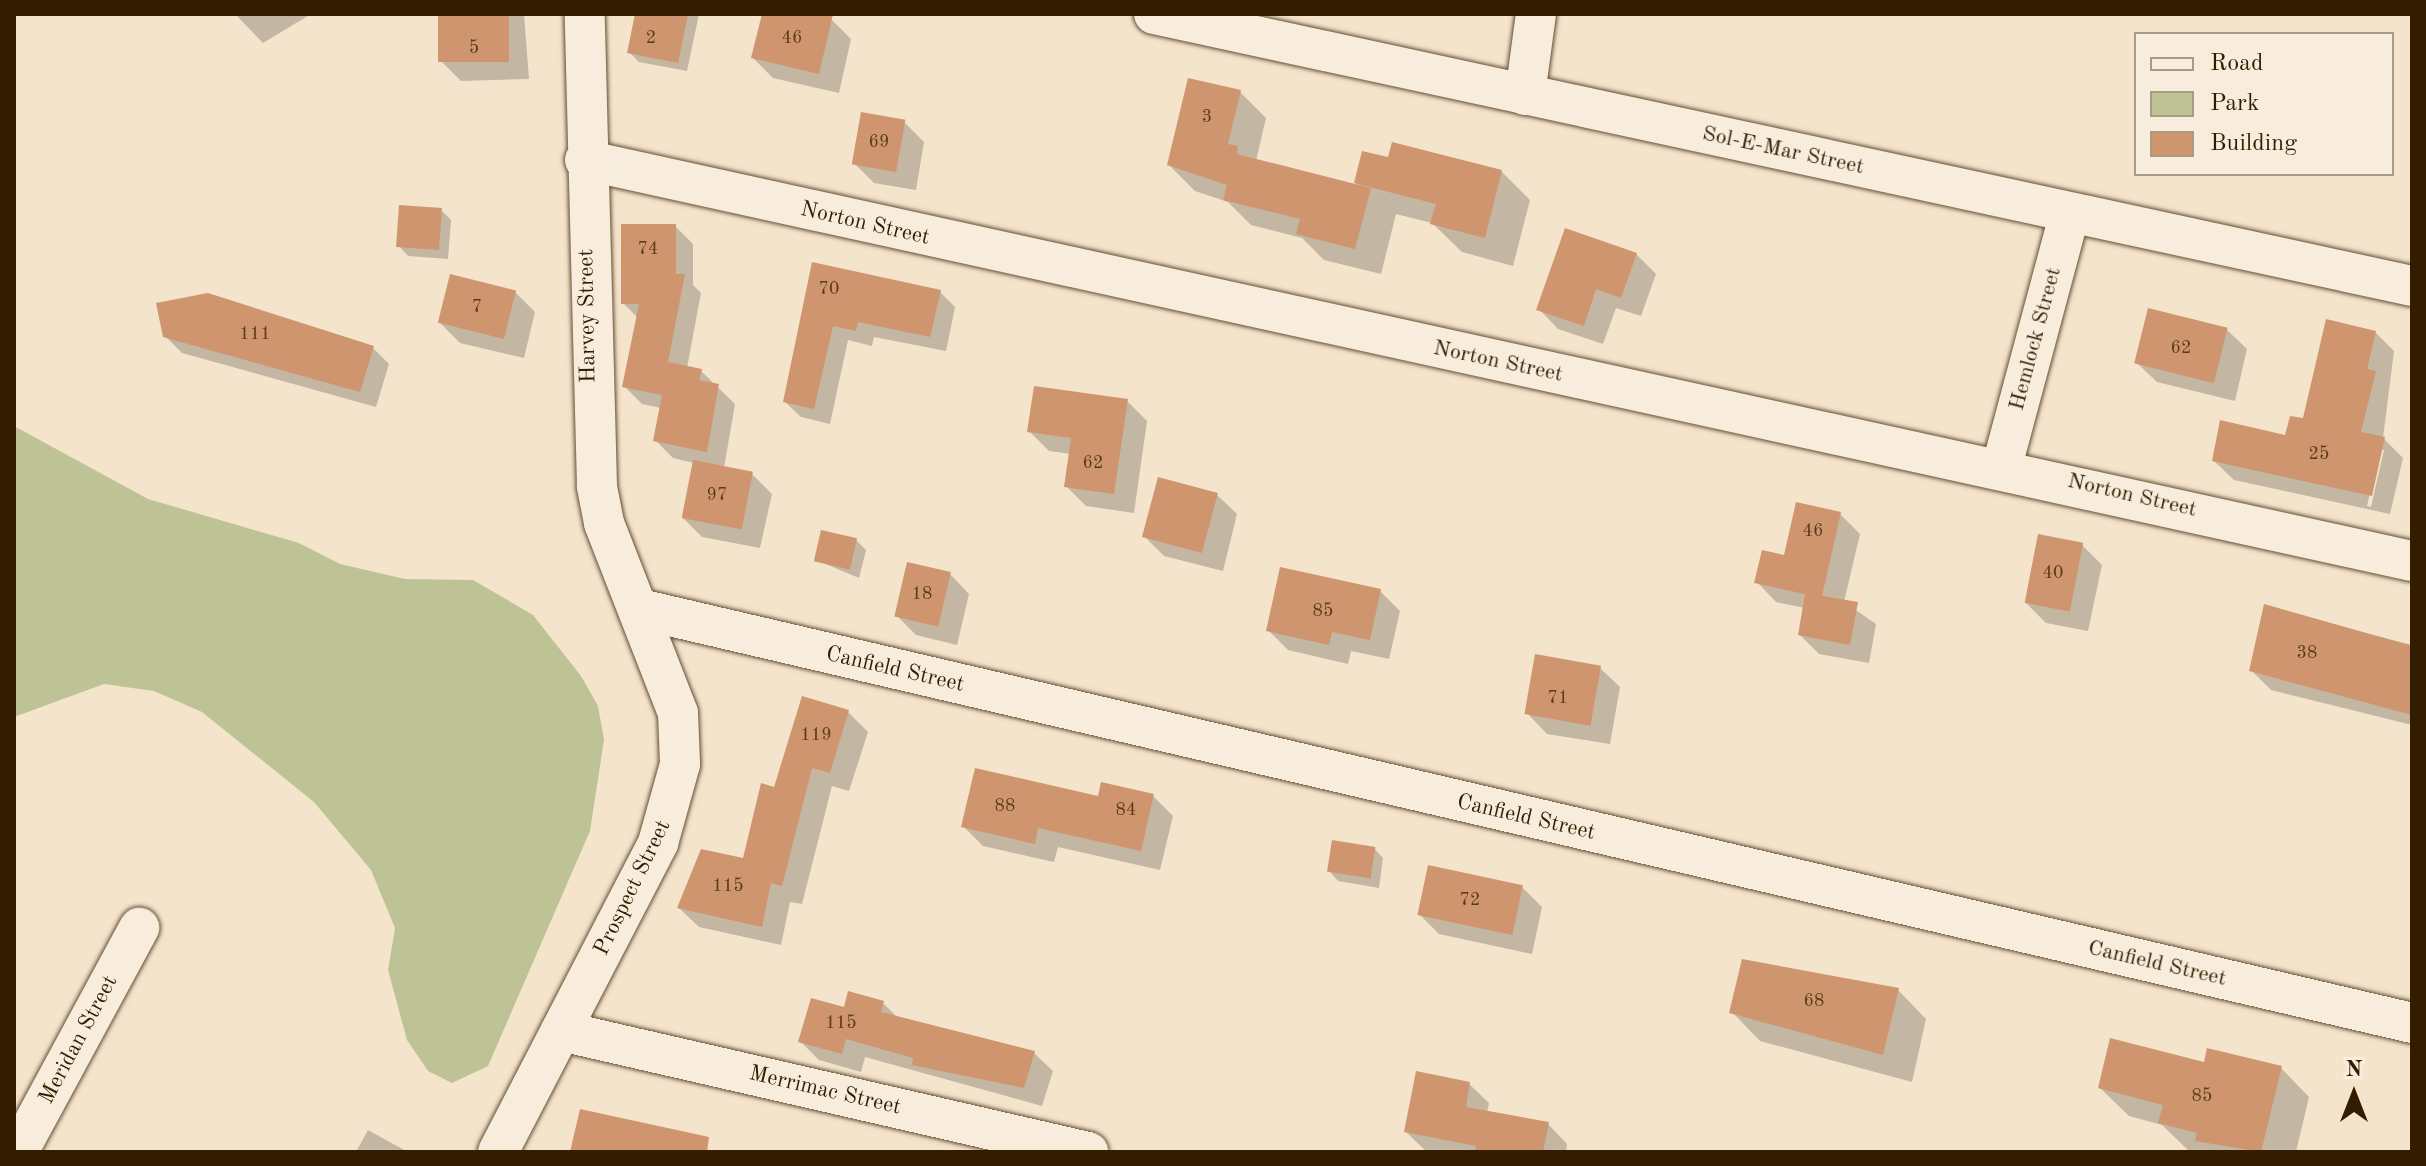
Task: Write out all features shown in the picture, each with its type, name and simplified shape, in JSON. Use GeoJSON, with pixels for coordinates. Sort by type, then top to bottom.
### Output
{"type":"FeatureCollection","features":[{"type":"Feature","properties":{"kind":"street","name":"Harvey Street"},"geometry":{"type":"LineString","coordinates":[[585,14],[585,160],[597,486],[604,523],[640,609]]}},
{"type":"Feature","properties":{"kind":"street","name":"Sol-E-Mar Street"},"geometry":{"type":"LineString","coordinates":[[1154,14],[2412,286]]}},
{"type":"Feature","properties":{"kind":"street"},"geometry":{"type":"LineString","coordinates":[[1525,95],[1536,14]]}},
{"type":"Feature","properties":{"kind":"street","name":"Norton Street"},"geometry":{"type":"LineString","coordinates":[[585,160],[2002,466],[2412,561]]}},
{"type":"Feature","properties":{"kind":"street","name":"Hemlock Street"},"geometry":{"type":"LineString","coordinates":[[2002,466],[2070,213]]}},
{"type":"Feature","properties":{"kind":"street","name":"Canfield Street"},"geometry":{"type":"LineString","coordinates":[[640,609],[2412,1023]]}},
{"type":"Feature","properties":{"kind":"street","name":"Prospect Street"},"geometry":{"type":"LineString","coordinates":[[498,1152],[678,791],[678,713],[640,609]]}},
{"type":"Feature","properties":{"kind":"street","name":"Meridan Street"},"geometry":{"type":"LineString","coordinates":[[18,1152],[139,928]]}},
{"type":"Feature","properties":{"kind":"street","name":"Merrimac Street"},"geometry":{"type":"LineString","coordinates":[[561,1031],[1088,1152]]}},
{"type":"Feature","properties":{"kind":"green space"},"geometry":{"type":"Polygon","coordinates":[[[14,426],[148,499],[299,543],[340,564],[405,579],[473,580],[533,615],[581,676],[598,706],[604,740],[590,831],[488,1066],[452,1083],[428,1071],[407,1040],[388,970],[395,928],[371,870],[314,802],[202,712],[154,691],[104,684],[14,717],[14,426]]]}},
{"type":"Feature","properties":{"kind":"building"},"geometry":{"type":"Polygon","coordinates":[[[438,14],[509,14],[509,62],[438,62],[438,14]]]}},
{"type":"Feature","properties":{"kind":"building"},"geometry":{"type":"Polygon","coordinates":[[[635,14],[688,14],[678,63],[627,53],[635,14]]]}},
{"type":"Feature","properties":{"kind":"building"},"geometry":{"type":"Polygon","coordinates":[[[762,14],[833,14],[819,74],[751,58],[762,14]]]}},
{"type":"Feature","properties":{"kind":"building"},"geometry":{"type":"Polygon","coordinates":[[[1188,78],[1241,90],[1228,144],[1238,146],[1237,154],[1371,188],[1355,249],[1296,234],[1300,219],[1223,200],[1227,185],[1167,165],[1188,78]]]}},
{"type":"Feature","properties":{"kind":"building"},"geometry":{"type":"Polygon","coordinates":[[[861,112],[905,120],[896,172],[852,164],[861,112]]]}},
{"type":"Feature","properties":{"kind":"building"},"geometry":{"type":"Polygon","coordinates":[[[1392,142],[1502,170],[1485,238],[1430,224],[1436,204],[1354,183],[1362,151],[1388,157],[1392,142]]]}},
{"type":"Feature","properties":{"kind":"building"},"geometry":{"type":"Polygon","coordinates":[[[399,205],[442,208],[439,250],[396,247],[399,205]]]}},
{"type":"Feature","properties":{"kind":"building"},"geometry":{"type":"Polygon","coordinates":[[[621,224],[676,224],[676,274],[685,274],[668,362],[702,369],[699,380],[719,384],[707,452],[653,441],[662,395],[622,387],[639,304],[621,304],[621,224]]]}},
{"type":"Feature","properties":{"kind":"building"},"geometry":{"type":"Polygon","coordinates":[[[1565,228],[1637,253],[1621,298],[1596,289],[1584,326],[1536,310],[1565,228]]]}},
{"type":"Feature","properties":{"kind":"building"},"geometry":{"type":"Polygon","coordinates":[[[812,262],[941,290],[930,337],[858,322],[856,331],[833,326],[814,409],[783,402],[812,262]]]}},
{"type":"Feature","properties":{"kind":"building"},"geometry":{"type":"Polygon","coordinates":[[[450,274],[516,290],[504,339],[438,323],[450,274]]]}},
{"type":"Feature","properties":{"kind":"building"},"geometry":{"type":"Polygon","coordinates":[[[208,293],[374,346],[360,392],[163,337],[156,303],[208,293]]]}},
{"type":"Feature","properties":{"kind":"building"},"geometry":{"type":"Polygon","coordinates":[[[2148,308],[2228,328],[2214,383],[2134,363],[2148,308]]]}},
{"type":"Feature","properties":{"kind":"building"},"geometry":{"type":"Polygon","coordinates":[[[2326,319],[2376,331],[2367,369],[2376,371],[2361,432],[2385,437],[2372,496],[2212,461],[2220,420],[2285,435],[2290,416],[2303,418],[2326,319]]]}},
{"type":"Feature","properties":{"kind":"building"},"geometry":{"type":"Polygon","coordinates":[[[1034,386],[1128,399],[1114,494],[1064,487],[1071,438],[1027,432],[1034,386]]]}},
{"type":"Feature","properties":{"kind":"building"},"geometry":{"type":"Polygon","coordinates":[[[693,460],[753,472],[742,530],[682,518],[693,460]]]}},
{"type":"Feature","properties":{"kind":"building"},"geometry":{"type":"Polygon","coordinates":[[[1158,477],[1218,493],[1202,553],[1142,537],[1158,477]]]}},
{"type":"Feature","properties":{"kind":"building"},"geometry":{"type":"Polygon","coordinates":[[[1796,502],[1841,512],[1822,596],[1858,602],[1850,645],[1798,635],[1805,594],[1754,583],[1762,550],[1784,555],[1796,502]]]}},
{"type":"Feature","properties":{"kind":"building"},"geometry":{"type":"Polygon","coordinates":[[[821,530],[857,538],[850,570],[814,561],[821,530]]]}},
{"type":"Feature","properties":{"kind":"building"},"geometry":{"type":"Polygon","coordinates":[[[2038,534],[2083,543],[2070,611],[2025,603],[2038,534]]]}},
{"type":"Feature","properties":{"kind":"building"},"geometry":{"type":"Polygon","coordinates":[[[907,562],[951,572],[938,627],[894,617],[907,562]]]}},
{"type":"Feature","properties":{"kind":"building"},"geometry":{"type":"Polygon","coordinates":[[[1280,567],[1381,589],[1370,640],[1332,632],[1329,645],[1266,631],[1280,567]]]}},
{"type":"Feature","properties":{"kind":"building"},"geometry":{"type":"Polygon","coordinates":[[[2264,604],[2412,646],[2412,715],[2249,671],[2264,604]]]}},
{"type":"Feature","properties":{"kind":"building"},"geometry":{"type":"Polygon","coordinates":[[[1535,654],[1601,666],[1590,726],[1524,714],[1535,654]]]}},
{"type":"Feature","properties":{"kind":"building"},"geometry":{"type":"Polygon","coordinates":[[[802,696],[849,710],[830,773],[812,768],[782,886],[771,883],[762,927],[677,908],[701,849],[743,858],[761,783],[774,787],[802,696]]]}},
{"type":"Feature","properties":{"kind":"building"},"geometry":{"type":"Polygon","coordinates":[[[975,768],[1098,796],[1101,782],[1154,794],[1141,851],[1038,828],[1035,844],[961,827],[975,768]]]}},
{"type":"Feature","properties":{"kind":"building"},"geometry":{"type":"Polygon","coordinates":[[[1332,840],[1375,847],[1370,878],[1327,872],[1332,840]]]}},
{"type":"Feature","properties":{"kind":"building"},"geometry":{"type":"Polygon","coordinates":[[[1428,865],[1523,885],[1512,935],[1417,915],[1428,865]]]}},
{"type":"Feature","properties":{"kind":"building"},"geometry":{"type":"Polygon","coordinates":[[[1742,959],[1899,988],[1883,1055],[1729,1013],[1742,959]]]}},
{"type":"Feature","properties":{"kind":"building"},"geometry":{"type":"Polygon","coordinates":[[[848,991],[884,1001],[881,1012],[1035,1051],[1024,1088],[912,1065],[913,1058],[846,1039],[842,1054],[798,1042],[811,998],[844,1007],[848,991]]]}},
{"type":"Feature","properties":{"kind":"building"},"geometry":{"type":"Polygon","coordinates":[[[2110,1038],[2204,1062],[2207,1048],[2282,1066],[2261,1152],[2195,1141],[2197,1133],[2158,1123],[2163,1105],[2098,1088],[2110,1038]]]}},
{"type":"Feature","properties":{"kind":"building"},"geometry":{"type":"Polygon","coordinates":[[[1416,1071],[1470,1082],[1466,1107],[1549,1122],[1543,1152],[1475,1152],[1476,1146],[1404,1132],[1416,1071]]]}},
{"type":"Feature","properties":{"kind":"building"},"geometry":{"type":"Polygon","coordinates":[[[580,1109],[709,1137],[707,1152],[570,1152],[580,1109]]]}}]}
